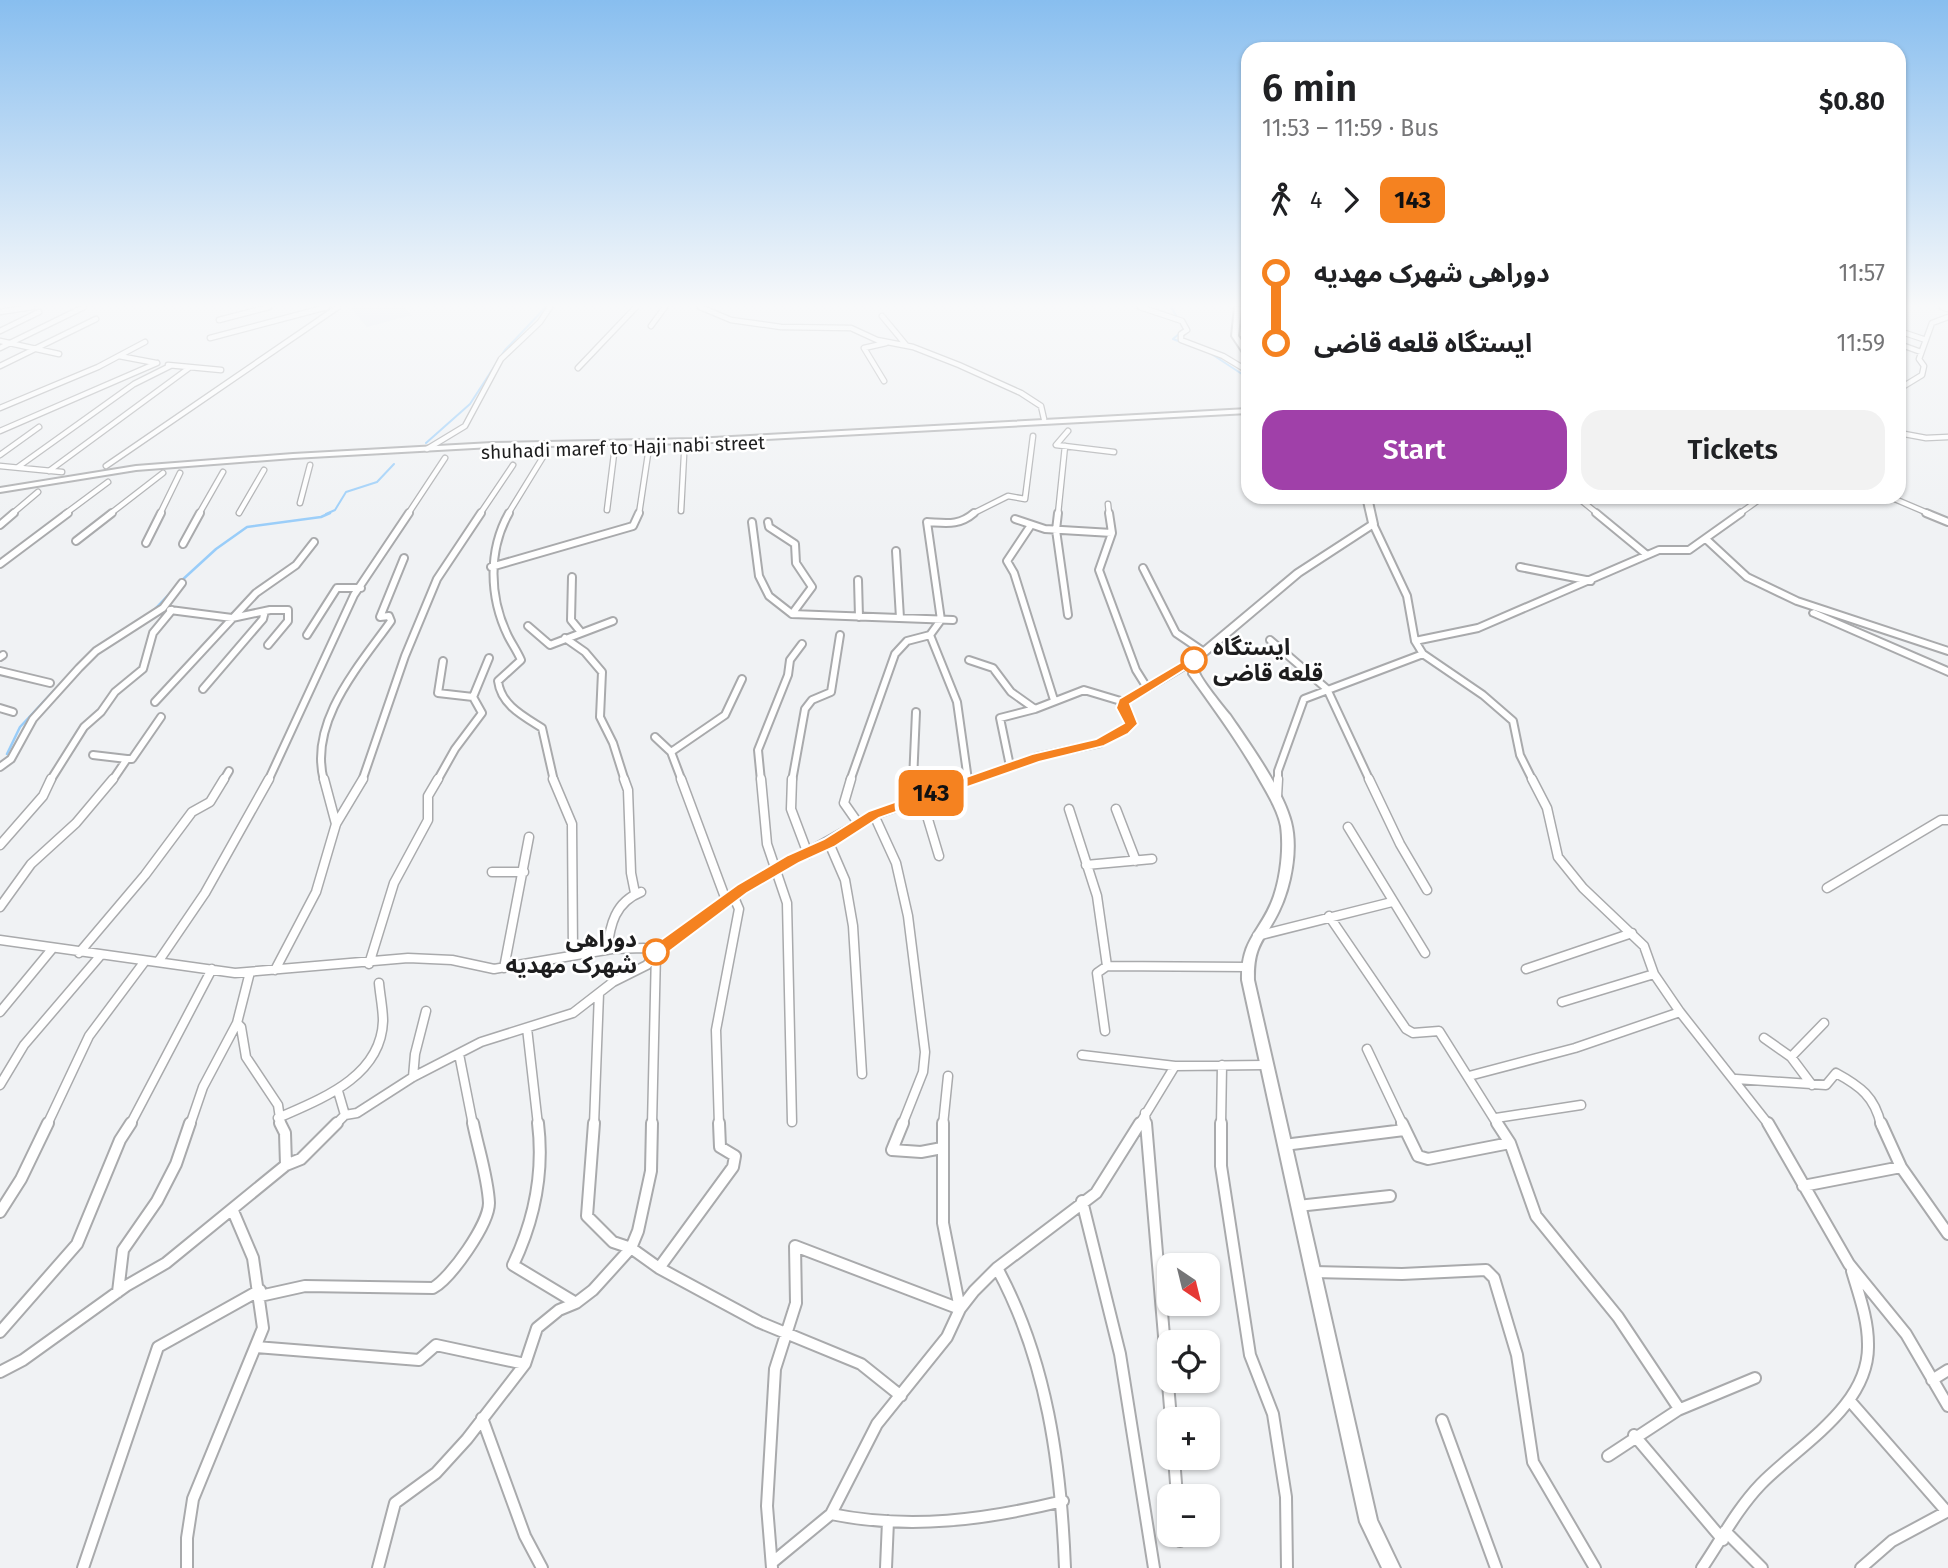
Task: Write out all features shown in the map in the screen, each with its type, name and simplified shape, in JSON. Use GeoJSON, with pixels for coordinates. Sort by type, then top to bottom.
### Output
{"type":"FeatureCollection","features":[{"type":"Feature","properties":{"kind":"main road"},"geometry":{"type":"LineString","coordinates":[[0,490],[92,474],[163,466],[427,449],[694,441],[1241,413]]}},
{"type":"Feature","properties":{"kind":"main road","name":"shuhadi maref to Haji nabi street"},"geometry":{"type":"LineString","coordinates":[[0,496],[100,478],[264,463],[490,451],[693,447],[1241,413]]}},
{"type":"Feature","properties":{"kind":"main road"},"geometry":{"type":"LineString","coordinates":[[1369,504],[1373,523],[1298,573],[1199,656],[1194,674],[1210,691],[1277,800],[1286,822],[1282,891],[1274,913],[1256,937],[1246,959],[1247,967],[1265,1065],[1369,1522],[1391,1568]]}},
{"type":"Feature","properties":{"kind":"main road"},"geometry":{"type":"LineString","coordinates":[[1816,611],[1948,665]]}},
{"type":"Feature","properties":{"kind":"main road"},"geometry":{"type":"LineString","coordinates":[[1816,611],[1948,673]]}},
{"type":"Feature","properties":{"kind":"street"},"geometry":{"type":"LineString","coordinates":[[0,408],[64,380]]}},
{"type":"Feature","properties":{"kind":"street"},"geometry":{"type":"LineString","coordinates":[[0,431],[117,380]]}},
{"type":"Feature","properties":{"kind":"street"},"geometry":{"type":"LineString","coordinates":[[18,467],[142,380]]}},
{"type":"Feature","properties":{"kind":"street"},"geometry":{"type":"LineString","coordinates":[[49,471],[172,380]]}},
{"type":"Feature","properties":{"kind":"street"},"geometry":{"type":"LineString","coordinates":[[106,466],[231,380]]}},
{"type":"Feature","properties":{"kind":"street"},"geometry":{"type":"LineString","coordinates":[[427,449],[465,426],[490,380]]}},
{"type":"Feature","properties":{"kind":"street"},"geometry":{"type":"LineString","coordinates":[[990,380],[1021,393],[1041,406],[1044,419]]}},
{"type":"Feature","properties":{"kind":"street"},"geometry":{"type":"LineString","coordinates":[[0,455],[39,427]]}},
{"type":"Feature","properties":{"kind":"street"},"geometry":{"type":"LineString","coordinates":[[1068,431],[1056,445],[1114,452]]}},
{"type":"Feature","properties":{"kind":"street"},"geometry":{"type":"LineString","coordinates":[[1906,434],[1926,438],[1948,437]]}},
{"type":"Feature","properties":{"kind":"street"},"geometry":{"type":"LineString","coordinates":[[930,635],[941,620],[935,572],[936,555],[927,522],[964,522],[978,509],[1008,496],[1025,499],[1033,436]]}},
{"type":"Feature","properties":{"kind":"street"},"geometry":{"type":"LineString","coordinates":[[1065,446],[1056,530],[1068,615]]}},
{"type":"Feature","properties":{"kind":"street"},"geometry":{"type":"LineString","coordinates":[[607,510],[614,454]]}},
{"type":"Feature","properties":{"kind":"street"},"geometry":{"type":"LineString","coordinates":[[491,567],[634,526],[638,519],[648,454]]}},
{"type":"Feature","properties":{"kind":"street"},"geometry":{"type":"LineString","coordinates":[[681,511],[684,455]]}},
{"type":"Feature","properties":{"kind":"street"},"geometry":{"type":"LineString","coordinates":[[543,457],[500,527],[491,567],[506,633],[521,660],[498,681],[498,688],[511,708],[542,728],[556,791],[572,824],[573,954]]}},
{"type":"Feature","properties":{"kind":"street"},"geometry":{"type":"LineString","coordinates":[[158,962],[205,892],[276,768],[309,687],[361,587],[445,458]]}},
{"type":"Feature","properties":{"kind":"street"},"geometry":{"type":"LineString","coordinates":[[300,503],[310,465]]}},
{"type":"Feature","properties":{"kind":"street"},"geometry":{"type":"LineString","coordinates":[[275,970],[316,892],[336,824],[362,782],[405,656],[437,579],[513,465]]}},
{"type":"Feature","properties":{"kind":"street"},"geometry":{"type":"LineString","coordinates":[[0,466],[62,472]]}},
{"type":"Feature","properties":{"kind":"street"},"geometry":{"type":"LineString","coordinates":[[239,513],[264,470]]}},
{"type":"Feature","properties":{"kind":"street"},"geometry":{"type":"LineString","coordinates":[[146,543],[180,472]]}},
{"type":"Feature","properties":{"kind":"street"},"geometry":{"type":"LineString","coordinates":[[183,544],[223,472]]}},
{"type":"Feature","properties":{"kind":"street"},"geometry":{"type":"LineString","coordinates":[[75,541],[163,473]]}},
{"type":"Feature","properties":{"kind":"street"},"geometry":{"type":"LineString","coordinates":[[0,564],[108,482]]}},
{"type":"Feature","properties":{"kind":"street"},"geometry":{"type":"LineString","coordinates":[[0,524],[38,492]]}},
{"type":"Feature","properties":{"kind":"street"},"geometry":{"type":"LineString","coordinates":[[1108,504],[1112,533],[1099,570],[1122,639],[1129,647],[1134,673],[1146,686]]}},
{"type":"Feature","properties":{"kind":"street"},"geometry":{"type":"LineString","coordinates":[[1585,504],[1647,555]]}},
{"type":"Feature","properties":{"kind":"street"},"geometry":{"type":"LineString","coordinates":[[1415,641],[1478,628],[1659,550],[1689,550],[1754,504]]}},
{"type":"Feature","properties":{"kind":"street"},"geometry":{"type":"LineString","coordinates":[[1906,504],[1948,522]]}},
{"type":"Feature","properties":{"kind":"street"},"geometry":{"type":"LineString","coordinates":[[1015,519],[1056,530],[1112,533]]}},
{"type":"Feature","properties":{"kind":"street"},"geometry":{"type":"LineString","coordinates":[[752,522],[759,576],[769,596],[792,614],[953,620]]}},
{"type":"Feature","properties":{"kind":"street"},"geometry":{"type":"LineString","coordinates":[[768,522],[769,527],[779,536],[795,544],[796,563],[812,587],[792,614]]}},
{"type":"Feature","properties":{"kind":"street"},"geometry":{"type":"LineString","coordinates":[[1373,523],[1407,596],[1415,641],[1423,654],[1483,695],[1513,721],[1520,755],[1547,808],[1558,857],[1583,888],[1644,946],[1654,974],[1680,1012],[1736,1079],[1778,1137],[1849,1264],[1906,1334],[1948,1406]]}},
{"type":"Feature","properties":{"kind":"street"},"geometry":{"type":"LineString","coordinates":[[1031,525],[1007,561],[1014,573],[1054,701]]}},
{"type":"Feature","properties":{"kind":"street"},"geometry":{"type":"LineString","coordinates":[[1706,539],[1747,577],[1816,611],[1948,651]]}},
{"type":"Feature","properties":{"kind":"street"},"geometry":{"type":"LineString","coordinates":[[155,702],[256,593],[296,565],[314,542]]}},
{"type":"Feature","properties":{"kind":"street"},"geometry":{"type":"LineString","coordinates":[[896,551],[900,618]]}},
{"type":"Feature","properties":{"kind":"street"},"geometry":{"type":"LineString","coordinates":[[336,824],[320,765],[320,745],[344,687],[390,621],[388,616],[380,617],[381,609],[400,575],[404,558]]}},
{"type":"Feature","properties":{"kind":"street"},"geometry":{"type":"LineString","coordinates":[[0,1372],[33,1354],[118,1292],[166,1263],[233,1211],[286,1165],[301,1159],[345,1115],[357,1113],[413,1077],[481,1042],[573,1013],[613,982],[646,965],[656,952],[679,938],[729,897],[774,869],[829,843],[874,815],[916,798],[1010,766],[1100,743],[1123,731],[1131,724],[1122,708],[1124,702],[1146,686],[1199,656],[1176,633],[1143,568]]}},
{"type":"Feature","properties":{"kind":"street"},"geometry":{"type":"LineString","coordinates":[[1520,568],[1592,581]]}},
{"type":"Feature","properties":{"kind":"street"},"geometry":{"type":"LineString","coordinates":[[572,577],[571,620],[580,631]]}},
{"type":"Feature","properties":{"kind":"street"},"geometry":{"type":"LineString","coordinates":[[858,580],[859,617]]}},
{"type":"Feature","properties":{"kind":"street"},"geometry":{"type":"LineString","coordinates":[[0,767],[11,759],[33,719],[96,651],[163,608],[183,583]]}},
{"type":"Feature","properties":{"kind":"street"},"geometry":{"type":"LineString","coordinates":[[307,635],[337,588],[361,587]]}},
{"type":"Feature","properties":{"kind":"street"},"geometry":{"type":"LineString","coordinates":[[163,608],[232,618],[265,611],[290,612],[280,633],[268,645]]}},
{"type":"Feature","properties":{"kind":"street"},"geometry":{"type":"LineString","coordinates":[[0,845],[43,796],[55,769],[77,742],[84,727],[101,712],[115,692],[143,669],[153,633],[172,610]]}},
{"type":"Feature","properties":{"kind":"street"},"geometry":{"type":"LineString","coordinates":[[203,690],[256,628],[265,611]]}},
{"type":"Feature","properties":{"kind":"street"},"geometry":{"type":"LineString","coordinates":[[528,626],[547,645],[613,621]]}},
{"type":"Feature","properties":{"kind":"street"},"geometry":{"type":"LineString","coordinates":[[808,854],[791,809],[792,776],[805,709],[812,700],[831,692],[840,635]]}},
{"type":"Feature","properties":{"kind":"street"},"geometry":{"type":"LineString","coordinates":[[858,823],[844,803],[844,794],[862,754],[889,670],[901,646],[919,635],[930,635]]}},
{"type":"Feature","properties":{"kind":"street"},"geometry":{"type":"LineString","coordinates":[[930,635],[940,669],[957,702],[968,780]]}},
{"type":"Feature","properties":{"kind":"street"},"geometry":{"type":"LineString","coordinates":[[565,638],[585,652],[602,672],[600,718],[613,743],[628,790],[631,873],[638,893],[614,913],[607,950]]}},
{"type":"Feature","properties":{"kind":"street"},"geometry":{"type":"LineString","coordinates":[[1270,640],[1327,689],[1399,844],[1427,890]]}},
{"type":"Feature","properties":{"kind":"street"},"geometry":{"type":"LineString","coordinates":[[792,1122],[787,903],[767,844],[758,750],[788,675],[790,660],[802,644]]}},
{"type":"Feature","properties":{"kind":"street"},"geometry":{"type":"LineString","coordinates":[[1277,800],[1278,771],[1304,699],[1423,654]]}},
{"type":"Feature","properties":{"kind":"street"},"geometry":{"type":"LineString","coordinates":[[472,697],[489,658]]}},
{"type":"Feature","properties":{"kind":"street"},"geometry":{"type":"LineString","coordinates":[[969,660],[993,668],[1011,692],[1035,709]]}},
{"type":"Feature","properties":{"kind":"street"},"geometry":{"type":"LineString","coordinates":[[369,964],[394,883],[428,820],[428,796],[455,749],[482,713],[472,697],[438,692],[443,661]]}},
{"type":"Feature","properties":{"kind":"street"},"geometry":{"type":"LineString","coordinates":[[0,671],[50,683]]}},
{"type":"Feature","properties":{"kind":"street"},"geometry":{"type":"LineString","coordinates":[[671,752],[726,716],[742,678]]}},
{"type":"Feature","properties":{"kind":"street"},"geometry":{"type":"LineString","coordinates":[[1010,766],[1000,718],[1035,709],[1084,690],[1124,702]]}},
{"type":"Feature","properties":{"kind":"street"},"geometry":{"type":"LineString","coordinates":[[0,708],[13,712]]}},
{"type":"Feature","properties":{"kind":"street"},"geometry":{"type":"LineString","coordinates":[[916,712],[916,798],[939,856]]}},
{"type":"Feature","properties":{"kind":"street"},"geometry":{"type":"LineString","coordinates":[[93,755],[132,759],[161,717]]}},
{"type":"Feature","properties":{"kind":"street"},"geometry":{"type":"LineString","coordinates":[[655,737],[671,752],[729,897],[738,909],[716,1030],[719,1139],[720,1147],[735,1156],[733,1167],[659,1268]]}},
{"type":"Feature","properties":{"kind":"street"},"geometry":{"type":"LineString","coordinates":[[0,907],[30,864],[76,823],[102,794],[127,759]]}},
{"type":"Feature","properties":{"kind":"street"},"geometry":{"type":"LineString","coordinates":[[79,953],[145,876],[192,812],[210,802],[229,771]]}},
{"type":"Feature","properties":{"kind":"street"},"geometry":{"type":"LineString","coordinates":[[1069,808],[1097,896],[1107,966]]}},
{"type":"Feature","properties":{"kind":"street"},"geometry":{"type":"LineString","coordinates":[[1116,809],[1136,861]]}},
{"type":"Feature","properties":{"kind":"street"},"geometry":{"type":"LineString","coordinates":[[874,815],[896,863],[908,916],[925,1052],[923,1072],[892,1150],[921,1153],[942,1148]]}},
{"type":"Feature","properties":{"kind":"street"},"geometry":{"type":"LineString","coordinates":[[1827,888],[1941,820],[1948,820]]}},
{"type":"Feature","properties":{"kind":"street"},"geometry":{"type":"LineString","coordinates":[[1348,827],[1425,953]]}},
{"type":"Feature","properties":{"kind":"street"},"geometry":{"type":"LineString","coordinates":[[504,968],[529,837]]}},
{"type":"Feature","properties":{"kind":"street"},"geometry":{"type":"LineString","coordinates":[[829,843],[845,880],[853,926],[862,1074]]}},
{"type":"Feature","properties":{"kind":"street"},"geometry":{"type":"LineString","coordinates":[[1086,865],[1152,859]]}},
{"type":"Feature","properties":{"kind":"street"},"geometry":{"type":"LineString","coordinates":[[492,872],[524,872]]}},
{"type":"Feature","properties":{"kind":"street"},"geometry":{"type":"LineString","coordinates":[[1256,937],[1329,916],[1392,902]]}},
{"type":"Feature","properties":{"kind":"street"},"geometry":{"type":"LineString","coordinates":[[1329,916],[1406,1029],[1413,1033],[1438,1031],[1510,1143],[1536,1216],[1618,1317],[1678,1407]]}},
{"type":"Feature","properties":{"kind":"street"},"geometry":{"type":"LineString","coordinates":[[1526,969],[1632,933]]}},
{"type":"Feature","properties":{"kind":"street"},"geometry":{"type":"LineString","coordinates":[[2,943],[250,972],[369,964],[408,958],[504,968],[607,950],[644,948],[656,952]]}},
{"type":"Feature","properties":{"kind":"street"},"geometry":{"type":"LineString","coordinates":[[0,1012],[52,949]]}},
{"type":"Feature","properties":{"kind":"street"},"geometry":{"type":"LineString","coordinates":[[378,1568],[395,1503],[436,1473],[482,1418],[525,1364],[537,1328],[559,1310],[576,1303],[614,1270],[631,1248],[638,1231],[651,1171],[656,952]]}},
{"type":"Feature","properties":{"kind":"street"},"geometry":{"type":"LineString","coordinates":[[0,1085],[32,1035],[100,956]]}},
{"type":"Feature","properties":{"kind":"street"},"geometry":{"type":"LineString","coordinates":[[0,1212],[21,1178],[89,1036],[145,961]]}},
{"type":"Feature","properties":{"kind":"street"},"geometry":{"type":"LineString","coordinates":[[1105,1031],[1097,973],[1107,966],[1247,967]]}},
{"type":"Feature","properties":{"kind":"street"},"geometry":{"type":"LineString","coordinates":[[0,1332],[78,1244],[120,1140],[144,1102],[212,969]]}},
{"type":"Feature","properties":{"kind":"street"},"geometry":{"type":"LineString","coordinates":[[118,1292],[123,1250],[157,1201],[176,1164],[203,1087],[237,1023],[250,972]]}},
{"type":"Feature","properties":{"kind":"street"},"geometry":{"type":"LineString","coordinates":[[1562,1002],[1654,974]]}},
{"type":"Feature","properties":{"kind":"street"},"geometry":{"type":"LineString","coordinates":[[278,1118],[338,1091],[356,1075],[378,1045],[383,1021],[379,983]]}},
{"type":"Feature","properties":{"kind":"street"},"geometry":{"type":"LineString","coordinates":[[599,993],[597,1091],[587,1216],[613,1242],[631,1248],[659,1268],[759,1322],[861,1364],[901,1396]]}},
{"type":"Feature","properties":{"kind":"street"},"geometry":{"type":"LineString","coordinates":[[413,1077],[415,1054],[426,1011]]}},
{"type":"Feature","properties":{"kind":"street"},"geometry":{"type":"LineString","coordinates":[[1469,1076],[1575,1048],[1680,1012]]}},
{"type":"Feature","properties":{"kind":"street"},"geometry":{"type":"LineString","coordinates":[[237,1023],[241,1027],[246,1057],[278,1105],[278,1118],[285,1133],[286,1165]]}},
{"type":"Feature","properties":{"kind":"street"},"geometry":{"type":"LineString","coordinates":[[1791,1058],[1824,1023]]}},
{"type":"Feature","properties":{"kind":"street"},"geometry":{"type":"LineString","coordinates":[[527,1028],[539,1130],[537,1195],[529,1233],[513,1265],[576,1303]]}},
{"type":"Feature","properties":{"kind":"street"},"geometry":{"type":"LineString","coordinates":[[1764,1038],[1791,1058],[1812,1085]]}},
{"type":"Feature","properties":{"kind":"street"},"geometry":{"type":"LineString","coordinates":[[1367,1049],[1414,1151],[1428,1159],[1510,1143]]}},
{"type":"Feature","properties":{"kind":"street"},"geometry":{"type":"LineString","coordinates":[[83,1568],[158,1347],[260,1293],[304,1286],[433,1288],[447,1280],[484,1219],[489,1205],[459,1054]]}},
{"type":"Feature","properties":{"kind":"street"},"geometry":{"type":"LineString","coordinates":[[1082,1055],[1175,1066],[1265,1065]]}},
{"type":"Feature","properties":{"kind":"street"},"geometry":{"type":"LineString","coordinates":[[1222,1065],[1221,1166],[1250,1354],[1273,1414],[1286,1497],[1287,1568]]}},
{"type":"Feature","properties":{"kind":"street"},"geometry":{"type":"LineString","coordinates":[[773,1564],[831,1514],[877,1424],[947,1337],[960,1309],[997,1268],[1096,1193],[1175,1066]]}},
{"type":"Feature","properties":{"kind":"street"},"geometry":{"type":"LineString","coordinates":[[1736,1079],[1825,1085],[1836,1073],[1859,1086],[1877,1105],[1883,1132],[1901,1167],[1948,1234]]}},
{"type":"Feature","properties":{"kind":"street"},"geometry":{"type":"LineString","coordinates":[[948,1076],[942,1148],[943,1231],[947,1271],[960,1309]]}},
{"type":"Feature","properties":{"kind":"street"},"geometry":{"type":"LineString","coordinates":[[338,1091],[345,1115]]}},
{"type":"Feature","properties":{"kind":"street"},"geometry":{"type":"LineString","coordinates":[[1496,1118],[1581,1105]]}},
{"type":"Feature","properties":{"kind":"street"},"geometry":{"type":"LineString","coordinates":[[1145,1112],[1170,1407]]}},
{"type":"Feature","properties":{"kind":"street"},"geometry":{"type":"LineString","coordinates":[[1283,1145],[1404,1130]]}},
{"type":"Feature","properties":{"kind":"street"},"geometry":{"type":"LineString","coordinates":[[1803,1186],[1901,1167]]}},
{"type":"Feature","properties":{"kind":"street"},"geometry":{"type":"LineString","coordinates":[[1297,1206],[1390,1196]]}},
{"type":"Feature","properties":{"kind":"street"},"geometry":{"type":"LineString","coordinates":[[1082,1201],[1121,1354],[1154,1568]]}},
{"type":"Feature","properties":{"kind":"street"},"geometry":{"type":"LineString","coordinates":[[187,1568],[187,1538],[193,1499],[263,1328],[253,1258],[233,1211]]}},
{"type":"Feature","properties":{"kind":"street"},"geometry":{"type":"LineString","coordinates":[[773,1564],[767,1506],[775,1370],[796,1303],[795,1246],[845,1269],[906,1287],[960,1309]]}},
{"type":"Feature","properties":{"kind":"street"},"geometry":{"type":"LineString","coordinates":[[1702,1568],[1757,1487],[1850,1401],[1864,1381],[1871,1346],[1865,1304],[1849,1264]]}},
{"type":"Feature","properties":{"kind":"street"},"geometry":{"type":"LineString","coordinates":[[997,1268],[1024,1319],[1048,1418],[1063,1501],[1065,1568]]}},
{"type":"Feature","properties":{"kind":"street"},"geometry":{"type":"LineString","coordinates":[[1313,1272],[1402,1274],[1486,1270],[1494,1278],[1517,1355],[1533,1462],[1595,1568]]}},
{"type":"Feature","properties":{"kind":"street"},"geometry":{"type":"LineString","coordinates":[[256,1347],[419,1360],[433,1347],[442,1346],[525,1364]]}},
{"type":"Feature","properties":{"kind":"street"},"geometry":{"type":"LineString","coordinates":[[1932,1380],[1948,1370]]}},
{"type":"Feature","properties":{"kind":"street"},"geometry":{"type":"LineString","coordinates":[[1608,1456],[1634,1435],[1678,1407],[1755,1378]]}},
{"type":"Feature","properties":{"kind":"street"},"geometry":{"type":"LineString","coordinates":[[1850,1401],[1947,1511],[1892,1541],[1861,1568]]}},
{"type":"Feature","properties":{"kind":"street"},"geometry":{"type":"LineString","coordinates":[[482,1418],[513,1495],[525,1536],[542,1568]]}},
{"type":"Feature","properties":{"kind":"street"},"geometry":{"type":"LineString","coordinates":[[1442,1420],[1496,1568]]}},
{"type":"Feature","properties":{"kind":"street"},"geometry":{"type":"LineString","coordinates":[[1634,1435],[1724,1535],[1762,1568]]}},
{"type":"Feature","properties":{"kind":"street"},"geometry":{"type":"LineString","coordinates":[[831,1514],[888,1521],[963,1522],[1063,1501]]}},
{"type":"Feature","properties":{"kind":"street"},"geometry":{"type":"LineString","coordinates":[[886,1568],[888,1521]]}},
{"type":"Feature","properties":{"kind":"waterway"},"geometry":{"type":"LineString","coordinates":[[426,443],[470,404],[485,380]]}},
{"type":"Feature","properties":{"kind":"waterway"},"geometry":{"type":"LineString","coordinates":[[326,514],[335,510],[346,492],[377,482],[394,464]]}},
{"type":"Feature","properties":{"kind":"waterway"},"geometry":{"type":"LineString","coordinates":[[180,582],[216,549],[247,527],[321,517],[330,513]]}},
{"type":"Feature","properties":{"kind":"waterway"},"geometry":{"type":"LineString","coordinates":[[154,610],[176,587]]}},
{"type":"Feature","properties":{"kind":"waterway"},"geometry":{"type":"LineString","coordinates":[[7,754],[20,727],[76,667]]}},
{"type":"Feature","properties":{"kind":"bus line","name":"143"},"geometry":{"type":"LineString","coordinates":[[656,952],[679,938],[715,907],[742,889],[774,869],[829,843],[874,815],[921,796],[1037,757],[1100,743],[1123,731],[1131,724],[1122,708],[1124,702],[1131,695],[1194,660]]}},
{"type":"Feature","properties":{"kind":"place","name":"ایستگاه قلعه قاضی"},"geometry":{"type":"Point","coordinates":[1194,660]}},
{"type":"Feature","properties":{"kind":"place","name":"دوراهی شهرک مهدیه"},"geometry":{"type":"Point","coordinates":[656,952]}}]}
